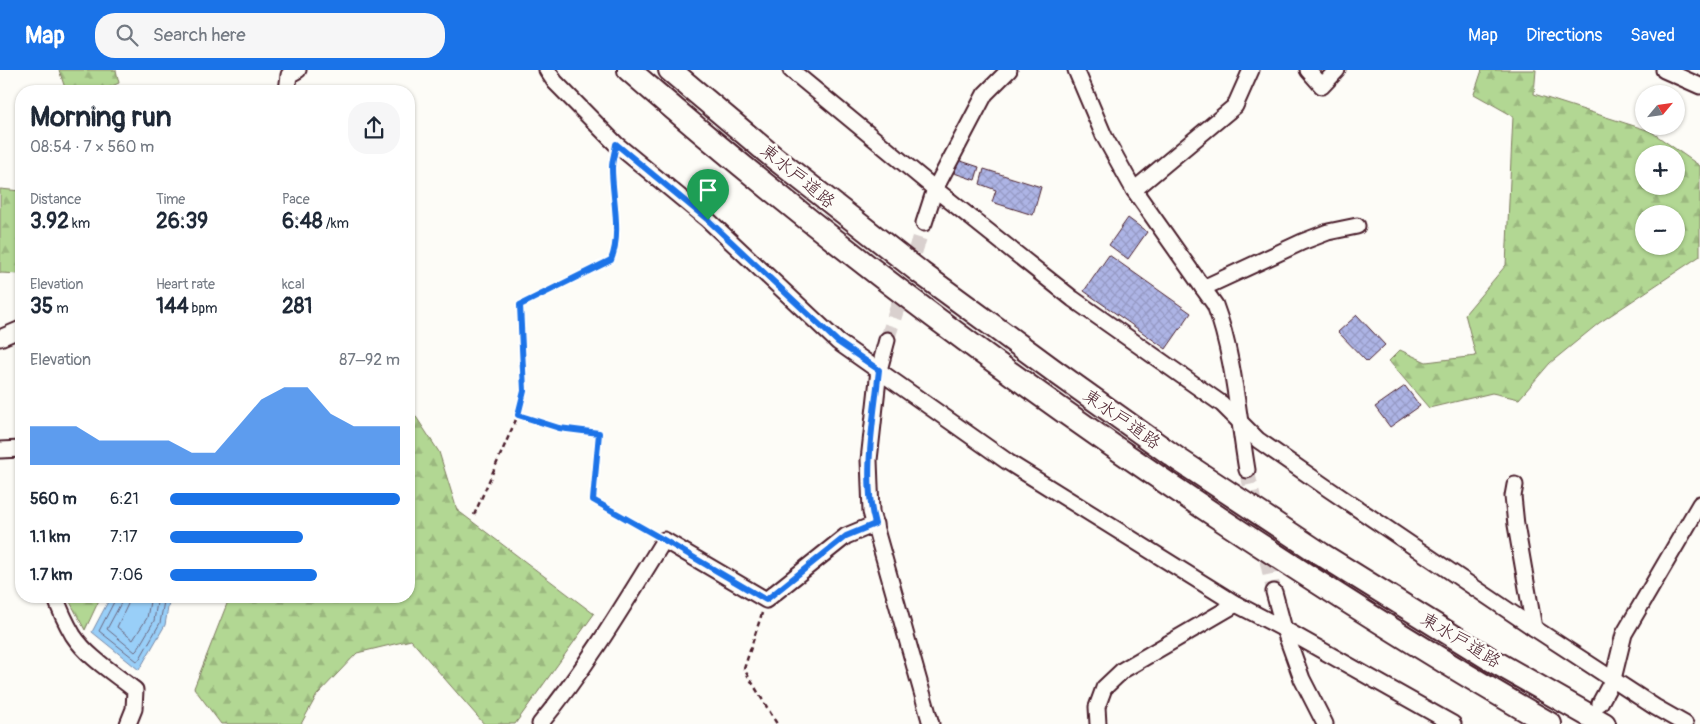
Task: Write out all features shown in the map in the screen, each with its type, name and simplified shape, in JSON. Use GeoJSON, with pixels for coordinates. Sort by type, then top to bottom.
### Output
{"type":"FeatureCollection","features":[{"type":"Feature","properties":{"kind":"highway","name":"東水戸道路"},"geometry":{"type":"LineString","coordinates":[[629,70],[778,195],[905,295],[1034,391],[1164,482],[1307,576],[1472,679],[1550,724]]}},
{"type":"Feature","properties":{"kind":"highway","name":"東水戸道路"},"geometry":{"type":"LineString","coordinates":[[670,70],[772,156],[921,273],[1179,460],[1321,554],[1490,659],[1602,714]]}},
{"type":"Feature","properties":{"kind":"street"},"geometry":{"type":"LineString","coordinates":[[288,85],[289,75],[298,70]]}},
{"type":"Feature","properties":{"kind":"street"},"geometry":{"type":"LineString","coordinates":[[547,70],[555,82],[616,144],[708,220],[838,342],[1008,462],[1236,604],[1453,724]]}},
{"type":"Feature","properties":{"kind":"street"},"geometry":{"type":"LineString","coordinates":[[791,70],[935,189],[1073,299],[1222,404],[1258,440],[1534,628],[1655,707],[1685,724]]}},
{"type":"Feature","properties":{"kind":"street"},"geometry":{"type":"LineString","coordinates":[[924,223],[935,189],[985,94],[1009,70]]}},
{"type":"Feature","properties":{"kind":"street"},"geometry":{"type":"LineString","coordinates":[[1076,70],[1104,136],[1134,190],[1215,305],[1221,322],[1247,470]]}},
{"type":"Feature","properties":{"kind":"street"},"geometry":{"type":"LineString","coordinates":[[1134,190],[1235,106],[1251,70]]}},
{"type":"Feature","properties":{"kind":"street"},"geometry":{"type":"LineString","coordinates":[[1308,70],[1322,86],[1337,70]]}},
{"type":"Feature","properties":{"kind":"street"},"geometry":{"type":"LineString","coordinates":[[1664,70],[1700,86]]}},
{"type":"Feature","properties":{"kind":"street"},"geometry":{"type":"LineString","coordinates":[[1203,288],[1302,242],[1328,232],[1357,226]]}},
{"type":"Feature","properties":{"kind":"street"},"geometry":{"type":"LineString","coordinates":[[0,338],[15,332]]}},
{"type":"Feature","properties":{"kind":"street"},"geometry":{"type":"LineString","coordinates":[[886,340],[879,370],[869,460],[871,512],[931,724]]}},
{"type":"Feature","properties":{"kind":"street"},"geometry":{"type":"LineString","coordinates":[[0,450],[15,450]]}},
{"type":"Feature","properties":{"kind":"street"},"geometry":{"type":"LineString","coordinates":[[1515,485],[1516,525],[1534,628]]}},
{"type":"Feature","properties":{"kind":"street"},"geometry":{"type":"LineString","coordinates":[[1602,714],[1624,634],[1700,504]]}},
{"type":"Feature","properties":{"kind":"street"},"geometry":{"type":"LineString","coordinates":[[540,724],[566,693],[612,625],[664,540],[766,600],[846,536],[875,524]]}},
{"type":"Feature","properties":{"kind":"street"},"geometry":{"type":"LineString","coordinates":[[1274,592],[1284,629],[1302,679],[1325,724]]}},
{"type":"Feature","properties":{"kind":"street"},"geometry":{"type":"LineString","coordinates":[[58,603],[74,636],[85,650],[135,690],[134,709],[128,724]]}},
{"type":"Feature","properties":{"kind":"street"},"geometry":{"type":"LineString","coordinates":[[1098,724],[1097,707],[1104,688],[1123,670],[1236,604]]}},
{"type":"Feature","properties":{"kind":"path"},"geometry":{"type":"LineString","coordinates":[[474,516],[518,415],[524,391],[520,305],[611,260],[615,251],[616,235],[612,165],[616,144]]}},
{"type":"Feature","properties":{"kind":"path"},"geometry":{"type":"LineString","coordinates":[[518,415],[559,428],[599,433],[593,500],[664,540]]}},
{"type":"Feature","properties":{"kind":"path"},"geometry":{"type":"LineString","coordinates":[[766,600],[744,668],[777,724]]}},
{"type":"Feature","properties":{"kind":"green space"},"geometry":{"type":"Polygon","coordinates":[[[59,70],[116,70],[119,83],[114,85],[64,85],[59,70]]]}},
{"type":"Feature","properties":{"kind":"green space"},"geometry":{"type":"Polygon","coordinates":[[[1482,70],[1536,70],[1534,94],[1635,126],[1635,135],[1656,135],[1670,145],[1635,145],[1635,195],[1685,195],[1685,156],[1700,166],[1700,256],[1599,323],[1550,363],[1519,399],[1492,393],[1429,408],[1389,361],[1400,350],[1426,362],[1476,356],[1465,314],[1506,265],[1513,116],[1474,94],[1482,70]]]}},
{"type":"Feature","properties":{"kind":"green space"},"geometry":{"type":"Polygon","coordinates":[[[0,189],[15,190],[15,274],[0,273],[0,189]]]}},
{"type":"Feature","properties":{"kind":"green space"},"geometry":{"type":"Polygon","coordinates":[[[415,415],[439,452],[457,510],[594,614],[515,724],[484,724],[411,640],[357,653],[317,695],[301,724],[221,724],[194,688],[227,603],[415,603],[415,415]]]}},
{"type":"Feature","properties":{"kind":"green space"},"geometry":{"type":"Polygon","coordinates":[[[71,603],[98,603],[85,630],[71,603]]]}},
{"type":"Feature","properties":{"kind":"water"},"geometry":{"type":"Polygon","coordinates":[[[107,603],[169,603],[165,625],[139,670],[92,632],[107,603]]]}},
{"type":"Feature","properties":{"kind":"building"},"geometry":{"type":"Polygon","coordinates":[[[958,160],[979,167],[975,180],[954,173],[958,160]]]}},
{"type":"Feature","properties":{"kind":"building"},"geometry":{"type":"Polygon","coordinates":[[[984,169],[1041,187],[1033,215],[992,202],[996,190],[980,184],[984,169]]]}},
{"type":"Feature","properties":{"kind":"building"},"geometry":{"type":"Polygon","coordinates":[[[1128,218],[1147,232],[1128,259],[1109,245],[1128,218]]]}},
{"type":"Feature","properties":{"kind":"building"},"geometry":{"type":"Polygon","coordinates":[[[1109,255],[1191,313],[1166,349],[1084,291],[1109,255]]]}},
{"type":"Feature","properties":{"kind":"building"},"geometry":{"type":"Polygon","coordinates":[[[1357,315],[1385,345],[1367,362],[1338,332],[1357,315]]]}},
{"type":"Feature","properties":{"kind":"building"},"geometry":{"type":"Polygon","coordinates":[[[1405,386],[1420,406],[1390,427],[1375,407],[1405,386]]]}},
{"type":"Feature","properties":{"kind":"tunnel"},"geometry":{"type":"LineString","coordinates":[[887,340],[924,223]]}},
{"type":"Feature","properties":{"kind":"tunnel"},"geometry":{"type":"LineString","coordinates":[[1247,470],[1274,592]]}},
{"type":"Feature","properties":{"kind":"route"},"geometry":{"type":"LineString","coordinates":[[616,144],[708,220],[838,342],[879,370],[869,460],[871,512],[875,524],[846,536],[766,600],[593,500],[599,433],[559,428],[518,415],[524,391],[520,305],[611,260],[615,251],[616,235],[612,165],[616,144]]}}]}
